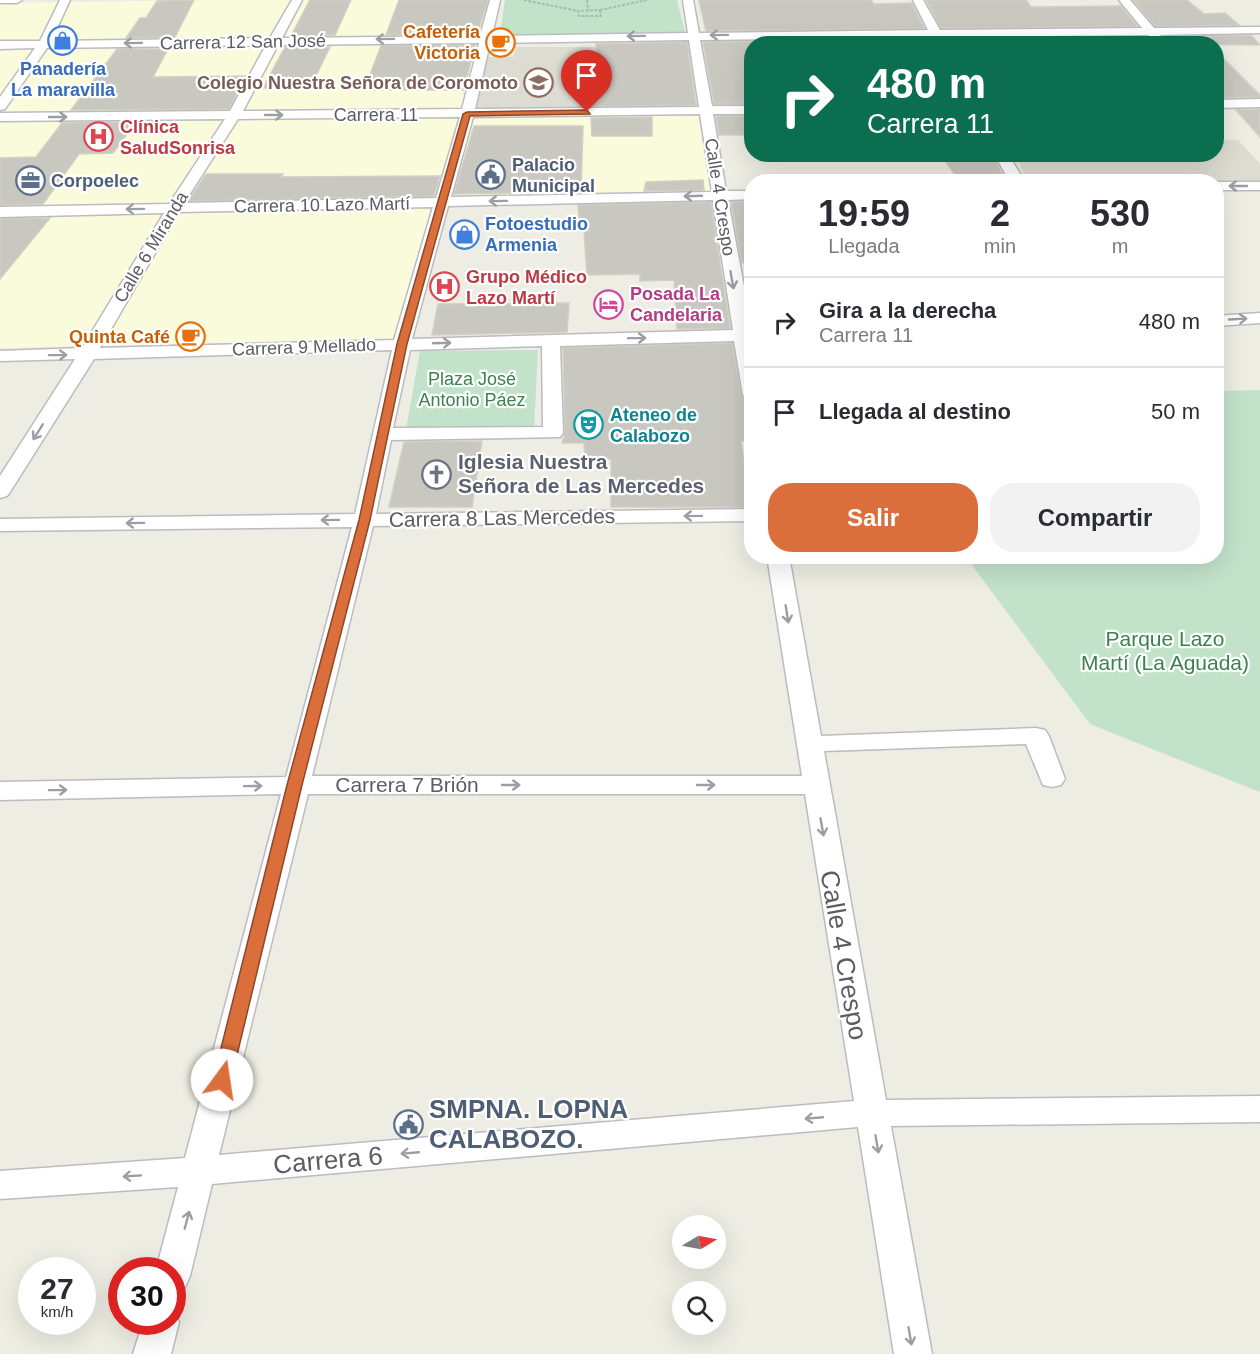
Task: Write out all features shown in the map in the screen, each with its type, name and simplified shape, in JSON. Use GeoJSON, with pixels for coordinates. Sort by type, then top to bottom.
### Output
{"type":"FeatureCollection","features":[{"type":"Feature","properties":{"kind":"street"},"geometry":{"type":"LineString","coordinates":[[0,0],[17,0]]}},
{"type":"Feature","properties":{"kind":"street"},"geometry":{"type":"LineString","coordinates":[[0,106],[44,44],[65,0]]}},
{"type":"Feature","properties":{"kind":"street","name":"Calle 6 Miranda"},"geometry":{"type":"LineString","coordinates":[[0,492],[87,355],[174,208],[234,116],[297,0]]}},
{"type":"Feature","properties":{"kind":"street"},"geometry":{"type":"LineString","coordinates":[[177,1257],[364,520],[402,344],[467,114],[495,0]]}},
{"type":"Feature","properties":{"kind":"street","name":"Calle 4 Crespo"},"geometry":{"type":"LineString","coordinates":[[688,0],[707,111],[718,196],[744,321]]}},
{"type":"Feature","properties":{"kind":"street"},"geometry":{"type":"LineString","coordinates":[[918,0],[937,36]]}},
{"type":"Feature","properties":{"kind":"street"},"geometry":{"type":"LineString","coordinates":[[1124,0],[1155,36]]}},
{"type":"Feature","properties":{"kind":"street"},"geometry":{"type":"LineString","coordinates":[[694,36],[1260,30]]}},
{"type":"Feature","properties":{"kind":"street","name":"Carrera 12 San José"},"geometry":{"type":"LineString","coordinates":[[0,45],[694,36]]}},
{"type":"Feature","properties":{"kind":"street"},"geometry":{"type":"LineString","coordinates":[[1224,102],[1260,103]]}},
{"type":"Feature","properties":{"kind":"street","name":"Carrera 11"},"geometry":{"type":"LineString","coordinates":[[0,117],[744,110]]}},
{"type":"Feature","properties":{"kind":"street"},"geometry":{"type":"LineString","coordinates":[[1224,186],[1260,186]]}},
{"type":"Feature","properties":{"kind":"street","name":"Carrera 10 Lazo Martí"},"geometry":{"type":"LineString","coordinates":[[0,212],[744,195]]}},
{"type":"Feature","properties":{"kind":"street"},"geometry":{"type":"LineString","coordinates":[[1224,320],[1260,318]]}},
{"type":"Feature","properties":{"kind":"street","name":"Carrera 9 Mellado"},"geometry":{"type":"LineString","coordinates":[[0,356],[744,335]]}},
{"type":"Feature","properties":{"kind":"street"},"geometry":{"type":"LineString","coordinates":[[383,434],[553,433],[551,340]]}},
{"type":"Feature","properties":{"kind":"street","name":"Carrera 8 Las Mercedes"},"geometry":{"type":"LineString","coordinates":[[0,525],[744,515]]}},
{"type":"Feature","properties":{"kind":"street","name":"Calle 4 Crespo"},"geometry":{"type":"LineString","coordinates":[[779,564],[913,1354]]}},
{"type":"Feature","properties":{"kind":"street"},"geometry":{"type":"LineString","coordinates":[[808,744],[1036,736],[1052,779]]}},
{"type":"Feature","properties":{"kind":"street","name":"Carrera 7 Brión"},"geometry":{"type":"LineString","coordinates":[[0,791],[295,785],[815,785]]}},
{"type":"Feature","properties":{"kind":"street","name":"Carrera 6"},"geometry":{"type":"LineString","coordinates":[[0,1185],[200,1171],[872,1113],[1260,1110]]}},
{"type":"Feature","properties":{"kind":"street"},"geometry":{"type":"LineString","coordinates":[[152,1354],[157,1335]]}},
{"type":"Feature","properties":{"kind":"path"},"geometry":{"type":"LineString","coordinates":[[524,0],[578,11],[600,10],[647,0]]}},
{"type":"Feature","properties":{"kind":"path"},"geometry":{"type":"LineString","coordinates":[[587,0],[588,11]]}},
{"type":"Feature","properties":{"kind":"path"},"geometry":{"type":"LineString","coordinates":[[578,11],[579,16],[601,16],[600,10]]}},
{"type":"Feature","properties":{"kind":"shaded area"},"geometry":{"type":"Polygon","coordinates":[[[487,0],[463,113],[698,114],[711,192],[435,200],[396,339],[0,348],[0,3],[487,0]]]}},
{"type":"Feature","properties":{"kind":"shaded area","name":"Colegio Nuestra Señora de Coromoto"},"geometry":{"type":"Polygon","coordinates":[[[516,47],[596,47],[597,108],[476,109],[487,57],[514,57],[516,47]]]}},
{"type":"Feature","properties":{"kind":"shaded area"},"geometry":{"type":"Polygon","coordinates":[[[1224,140],[1238,140],[1260,164],[1260,181],[1224,181],[1224,174],[1024,174],[1018,162],[1224,162],[1224,140]]]}},
{"type":"Feature","properties":{"kind":"green space"},"geometry":{"type":"Polygon","coordinates":[[[505,0],[677,0],[685,32],[500,35],[505,0]]]}},
{"type":"Feature","properties":{"kind":"green space","name":"Plaza José Antonio Páez"},"geometry":{"type":"Polygon","coordinates":[[[538,350],[534,428],[406,429],[420,351],[538,350]]]}},
{"type":"Feature","properties":{"kind":"green space","name":"Parque Lazo Martí (La Aguada)"},"geometry":{"type":"Polygon","coordinates":[[[1260,390],[1260,792],[1090,724],[971,564],[1224,564],[1224,391],[1260,390]]]}},
{"type":"Feature","properties":{"kind":"building"},"geometry":{"type":"Polygon","coordinates":[[[194,0],[175,37],[126,38],[140,18],[146,18],[157,1],[194,0]]]}},
{"type":"Feature","properties":{"kind":"building"},"geometry":{"type":"Polygon","coordinates":[[[310,0],[351,0],[335,35],[291,36],[310,0]]]}},
{"type":"Feature","properties":{"kind":"building"},"geometry":{"type":"Polygon","coordinates":[[[399,0],[488,0],[477,34],[386,35],[399,0]]]}},
{"type":"Feature","properties":{"kind":"building"},"geometry":{"type":"Polygon","coordinates":[[[699,0],[871,0],[874,4],[912,3],[924,28],[706,31],[699,0]]]}},
{"type":"Feature","properties":{"kind":"building"},"geometry":{"type":"Polygon","coordinates":[[[926,0],[1026,0],[1031,7],[1121,6],[1137,26],[941,28],[926,0]]]}},
{"type":"Feature","properties":{"kind":"building"},"geometry":{"type":"Polygon","coordinates":[[[1133,0],[1187,0],[1204,14],[1225,13],[1239,25],[1155,26],[1133,0]]]}},
{"type":"Feature","properties":{"kind":"building"},"geometry":{"type":"Polygon","coordinates":[[[1251,35],[1260,45],[1224,45],[1224,36],[1208,36],[1251,35]]]}},
{"type":"Feature","properties":{"kind":"building"},"geometry":{"type":"Polygon","coordinates":[[[744,41],[744,104],[714,104],[703,42],[744,41]]]}},
{"type":"Feature","properties":{"kind":"building"},"geometry":{"type":"Polygon","coordinates":[[[687,42],[696,105],[592,106],[597,58],[596,44],[687,42]]]}},
{"type":"Feature","properties":{"kind":"building"},"geometry":{"type":"Polygon","coordinates":[[[475,45],[464,90],[364,90],[381,46],[475,45]]]}},
{"type":"Feature","properties":{"kind":"building"},"geometry":{"type":"Polygon","coordinates":[[[285,47],[330,47],[310,88],[263,88],[285,47]]]}},
{"type":"Feature","properties":{"kind":"building"},"geometry":{"type":"Polygon","coordinates":[[[117,49],[168,49],[153,77],[246,76],[229,109],[71,110],[117,49]]]}},
{"type":"Feature","properties":{"kind":"building"},"geometry":{"type":"Polygon","coordinates":[[[1224,59],[1260,95],[1260,97],[1224,98],[1224,59]]]}},
{"type":"Feature","properties":{"kind":"building"},"geometry":{"type":"Polygon","coordinates":[[[1260,109],[1260,137],[1236,110],[1260,109]]]}},
{"type":"Feature","properties":{"kind":"building"},"geometry":{"type":"Polygon","coordinates":[[[716,116],[744,116],[744,135],[719,135],[716,116]]]}},
{"type":"Feature","properties":{"kind":"building"},"geometry":{"type":"Polygon","coordinates":[[[652,117],[652,136],[592,136],[591,118],[652,117]]]}},
{"type":"Feature","properties":{"kind":"building"},"geometry":{"type":"Polygon","coordinates":[[[136,122],[113,153],[79,154],[43,204],[0,205],[0,158],[36,157],[62,123],[136,122]]]}},
{"type":"Feature","properties":{"kind":"building"},"geometry":{"type":"Polygon","coordinates":[[[474,126],[583,126],[581,192],[454,194],[474,126]]]}},
{"type":"Feature","properties":{"kind":"building"},"geometry":{"type":"Polygon","coordinates":[[[946,162],[996,162],[1002,174],[954,174],[946,162]]]}},
{"type":"Feature","properties":{"kind":"building"},"geometry":{"type":"Polygon","coordinates":[[[206,174],[283,174],[281,177],[440,176],[434,196],[188,201],[206,174]]]}},
{"type":"Feature","properties":{"kind":"building"},"geometry":{"type":"Polygon","coordinates":[[[703,180],[704,190],[644,191],[646,182],[703,180]]]}},
{"type":"Feature","properties":{"kind":"building"},"geometry":{"type":"Polygon","coordinates":[[[744,201],[744,263],[742,263],[731,202],[744,201]]]}},
{"type":"Feature","properties":{"kind":"building"},"geometry":{"type":"Polygon","coordinates":[[[711,202],[730,328],[677,329],[674,280],[640,281],[640,274],[587,275],[584,230],[580,231],[578,205],[711,202]]]}},
{"type":"Feature","properties":{"kind":"building"},"geometry":{"type":"Polygon","coordinates":[[[50,218],[0,279],[0,219],[50,218]]]}},
{"type":"Feature","properties":{"kind":"building"},"geometry":{"type":"Polygon","coordinates":[[[569,303],[567,332],[432,335],[438,304],[569,303]]]}},
{"type":"Feature","properties":{"kind":"building"},"geometry":{"type":"Polygon","coordinates":[[[732,343],[741,395],[744,397],[744,441],[741,441],[744,461],[744,507],[611,507],[611,459],[585,459],[584,443],[562,443],[565,433],[563,348],[732,343]]]}},
{"type":"Feature","properties":{"kind":"building","name":"Iglesia Nuestra Señora de Las Mercedes"},"geometry":{"type":"Polygon","coordinates":[[[482,441],[472,507],[389,507],[404,442],[482,441]]]}},
{"type":"Feature","properties":{"kind":"place","name":"Panadería La maravilla"},"geometry":{"type":"Point","coordinates":[63,40]}},
{"type":"Feature","properties":{"kind":"place","name":"Cafetería Victoria"},"geometry":{"type":"Point","coordinates":[501,42]}},
{"type":"Feature","properties":{"kind":"place","name":"Colegio Nuestra Señora de Coromoto"},"geometry":{"type":"Point","coordinates":[539,83]}},
{"type":"Feature","properties":{"kind":"place","name":"Clínica SaludSonrisa"},"geometry":{"type":"Point","coordinates":[99,137]}},
{"type":"Feature","properties":{"kind":"place","name":"Palacio Municipal"},"geometry":{"type":"Point","coordinates":[491,175]}},
{"type":"Feature","properties":{"kind":"place","name":"Corpoelec"},"geometry":{"type":"Point","coordinates":[30,181]}},
{"type":"Feature","properties":{"kind":"place","name":"Fotoestudio Armenia"},"geometry":{"type":"Point","coordinates":[464,234]}},
{"type":"Feature","properties":{"kind":"place","name":"Grupo Médico Lazo Martí"},"geometry":{"type":"Point","coordinates":[445,287]}},
{"type":"Feature","properties":{"kind":"place","name":"Posada La Candelaria"},"geometry":{"type":"Point","coordinates":[609,304]}},
{"type":"Feature","properties":{"kind":"place","name":"Quinta Café"},"geometry":{"type":"Point","coordinates":[191,337]}},
{"type":"Feature","properties":{"kind":"place","name":"Ateneo de Calabozo"},"geometry":{"type":"Point","coordinates":[589,425]}},
{"type":"Feature","properties":{"kind":"place","name":"Iglesia Nuestra Señora de Las Mercedes"},"geometry":{"type":"Point","coordinates":[437,474]}},
{"type":"Feature","properties":{"kind":"place","name":"SMPNA. LOPNA CALABOZO."},"geometry":{"type":"Point","coordinates":[408,1124]}},
{"type":"Feature","properties":{"kind":"route"},"geometry":{"type":"LineString","coordinates":[[222,1080],[364,520],[402,344],[467,114],[587,112]]}}]}
